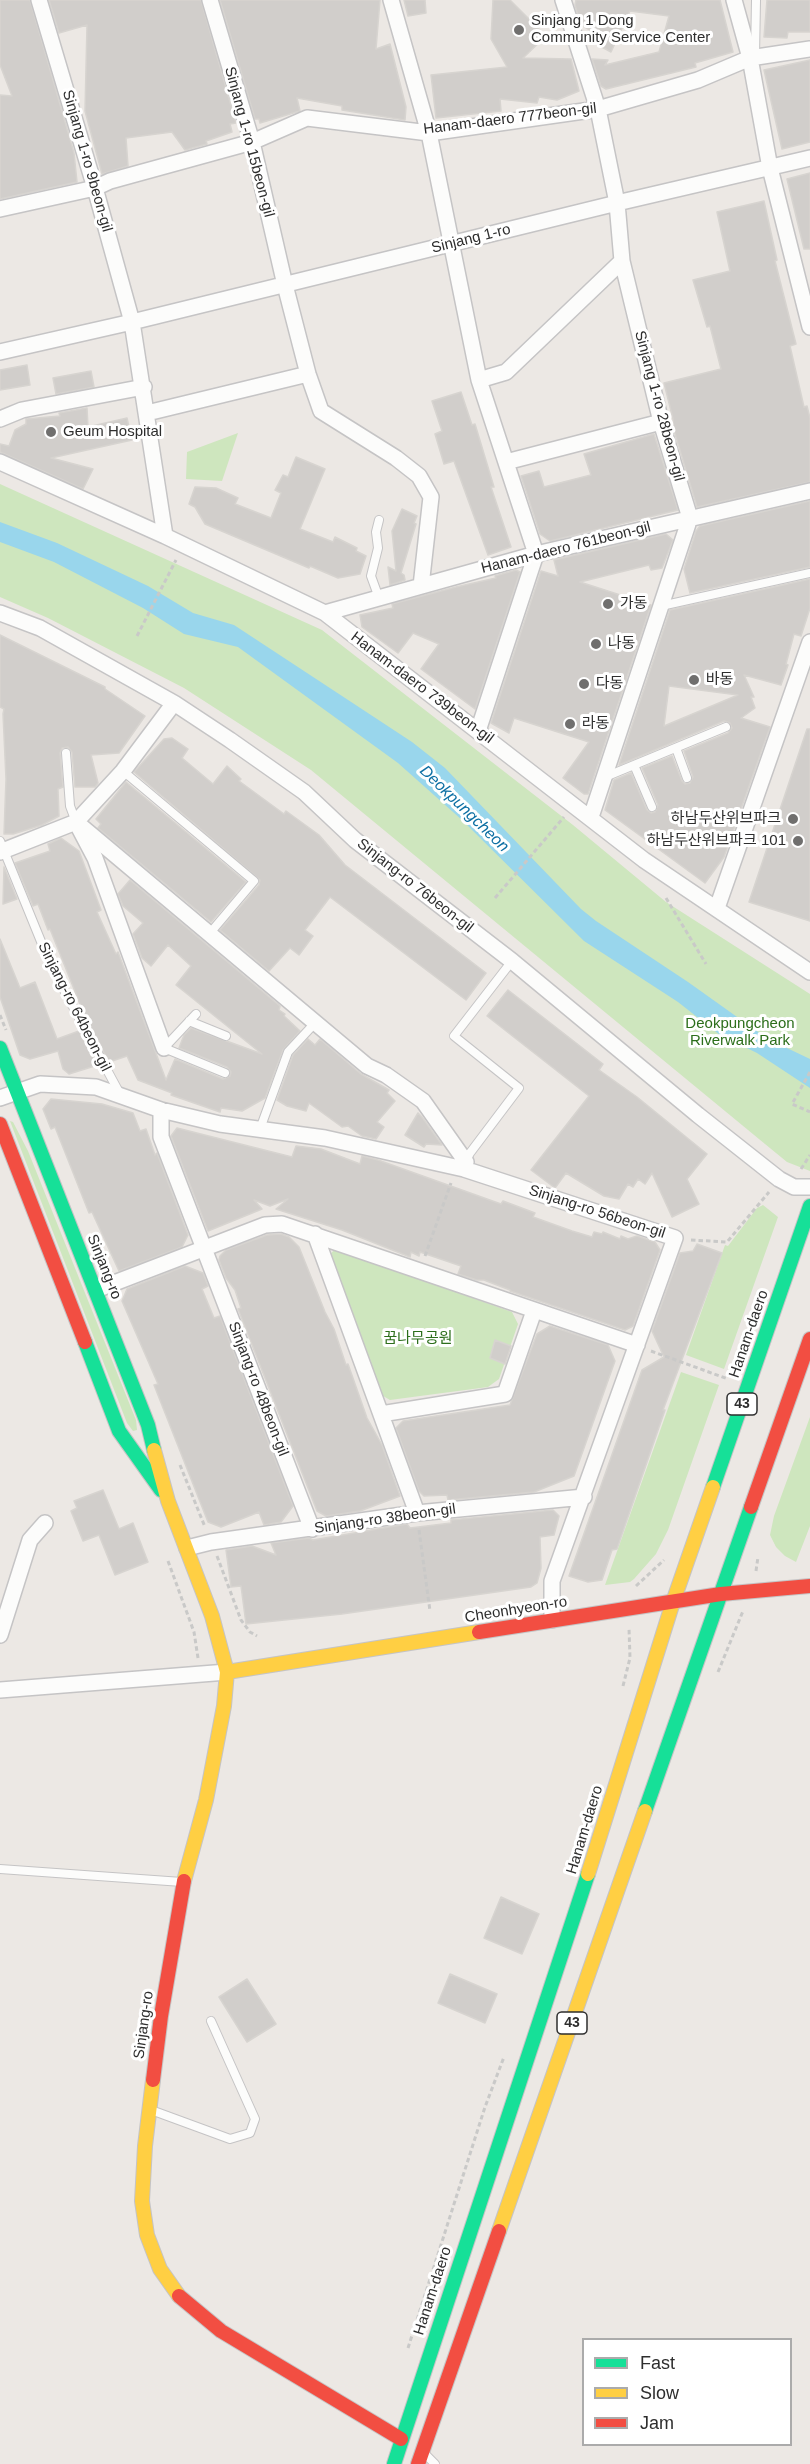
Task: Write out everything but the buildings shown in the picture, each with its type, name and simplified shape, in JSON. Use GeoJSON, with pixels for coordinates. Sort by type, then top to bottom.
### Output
{"type":"FeatureCollection","features":[{"type":"Feature","properties":{"kind":"main road","name":"Sinjang-ro"},"geometry":{"type":"LineString","coordinates":[[0,1048],[148,1425],[168,1501],[212,1616],[227,1672],[224,1706],[206,1800],[184,1882],[161,2016],[149,2110],[142,2201],[147,2235],[160,2269],[183,2301],[221,2331],[401,2439]]}},
{"type":"Feature","properties":{"kind":"main road","name":"Sinjang-ro"},"geometry":{"type":"LineString","coordinates":[[0,1124],[119,1431],[168,1501]]}},
{"type":"Feature","properties":{"kind":"main road","name":"Hanam-daero"},"geometry":{"type":"LineString","coordinates":[[394,2464],[589,1871],[673,1602],[810,1206]]}},
{"type":"Feature","properties":{"kind":"main road","name":"43"},"geometry":{"type":"LineString","coordinates":[[420,2458],[810,1339]]}},
{"type":"Feature","properties":{"kind":"main road","name":"Cheonhyeon-ro"},"geometry":{"type":"LineString","coordinates":[[227,1672],[721,1594],[810,1586]]}},
{"type":"Feature","properties":{"kind":"street","name":"Sinjang 1-ro 9beon-gil"},"geometry":{"type":"LineString","coordinates":[[39,0],[132,322]]}},
{"type":"Feature","properties":{"kind":"street","name":"Sinjang 1-ro 15beon-gil"},"geometry":{"type":"LineString","coordinates":[[210,0],[252,142],[285,285],[308,374],[321,411],[419,476],[431,497],[422,586]]}},
{"type":"Feature","properties":{"kind":"street"},"geometry":{"type":"LineString","coordinates":[[391,0],[429,133],[479,380],[536,554],[478,731]]}},
{"type":"Feature","properties":{"kind":"street","name":"Sinjang 1-ro 28beon-gil"},"geometry":{"type":"LineString","coordinates":[[563,0],[598,109],[617,203],[622,261],[661,422],[690,518]]}},
{"type":"Feature","properties":{"kind":"street"},"geometry":{"type":"LineString","coordinates":[[734,0],[753,58],[771,168],[810,327]]}},
{"type":"Feature","properties":{"kind":"street","name":"Hanam-daero 777beon-gil"},"geometry":{"type":"LineString","coordinates":[[0,209],[95,188],[110,181],[252,142],[307,118],[429,133],[598,109],[698,80],[753,58],[810,48]]}},
{"type":"Feature","properties":{"kind":"street","name":"Sinjang 1-ro"},"geometry":{"type":"LineString","coordinates":[[0,352],[810,158]]}},
{"type":"Feature","properties":{"kind":"street"},"geometry":{"type":"LineString","coordinates":[[479,380],[506,372],[622,261]]}},
{"type":"Feature","properties":{"kind":"street"},"geometry":{"type":"LineString","coordinates":[[132,322],[144,387],[165,536]]}},
{"type":"Feature","properties":{"kind":"street"},"geometry":{"type":"LineString","coordinates":[[147,413],[308,374]]}},
{"type":"Feature","properties":{"kind":"street"},"geometry":{"type":"LineString","coordinates":[[0,419],[22,410],[144,387]]}},
{"type":"Feature","properties":{"kind":"street"},"geometry":{"type":"LineString","coordinates":[[506,462],[661,422]]}},
{"type":"Feature","properties":{"kind":"street","name":"Hanam-daero 739beon-gil"},"geometry":{"type":"LineString","coordinates":[[0,462],[165,536],[325,613],[644,860],[810,972]]}},
{"type":"Feature","properties":{"kind":"street","name":"Hanam-daero 761beon-gil"},"geometry":{"type":"LineString","coordinates":[[325,613],[536,554],[810,491]]}},
{"type":"Feature","properties":{"kind":"street"},"geometry":{"type":"LineString","coordinates":[[591,817],[690,518]]}},
{"type":"Feature","properties":{"kind":"street","name":"Sinjang-ro 76beon-gil"},"geometry":{"type":"LineString","coordinates":[[0,613],[40,628],[174,703],[304,792],[355,840],[512,961],[689,1108],[780,1179],[794,1187],[810,1187]]}},
{"type":"Feature","properties":{"kind":"street"},"geometry":{"type":"LineString","coordinates":[[717,908],[810,642]]}},
{"type":"Feature","properties":{"kind":"street","name":"Sinjang-ro 64beon-gil"},"geometry":{"type":"LineString","coordinates":[[1,848],[76,822],[123,771],[174,703]]}},
{"type":"Feature","properties":{"kind":"street"},"geometry":{"type":"LineString","coordinates":[[76,822],[367,1066],[386,1075],[423,1101],[465,1165]]}},
{"type":"Feature","properties":{"kind":"street"},"geometry":{"type":"LineString","coordinates":[[76,822],[94,858],[164,1048]]}},
{"type":"Feature","properties":{"kind":"street","name":"Sinjang-ro 56beon-gil"},"geometry":{"type":"LineString","coordinates":[[0,1098],[40,1084],[96,1087],[161,1110],[220,1124],[324,1138],[465,1165],[675,1238],[552,1581],[552,1620]]}},
{"type":"Feature","properties":{"kind":"street"},"geometry":{"type":"LineString","coordinates":[[161,1110],[161,1137],[204,1249]]}},
{"type":"Feature","properties":{"kind":"street"},"geometry":{"type":"LineString","coordinates":[[96,1290],[265,1225],[282,1224],[637,1345]]}},
{"type":"Feature","properties":{"kind":"street"},"geometry":{"type":"LineString","coordinates":[[315,1234],[417,1513]]}},
{"type":"Feature","properties":{"kind":"street","name":"Sinjang-ro 48beon-gil"},"geometry":{"type":"LineString","coordinates":[[204,1249],[312,1529]]}},
{"type":"Feature","properties":{"kind":"street"},"geometry":{"type":"LineString","coordinates":[[381,1414],[505,1394],[534,1311]]}},
{"type":"Feature","properties":{"kind":"street","name":"Sinjang-ro 38beon-gil"},"geometry":{"type":"LineString","coordinates":[[187,1548],[211,1542],[417,1513],[584,1497]]}},
{"type":"Feature","properties":{"kind":"street"},"geometry":{"type":"LineString","coordinates":[[0,1635],[30,1540],[45,1523]]}},
{"type":"Feature","properties":{"kind":"street"},"geometry":{"type":"LineString","coordinates":[[0,1690],[227,1672]]}},
{"type":"Feature","properties":{"kind":"lane"},"geometry":{"type":"LineString","coordinates":[[753,58],[756,0]]}},
{"type":"Feature","properties":{"kind":"lane"},"geometry":{"type":"LineString","coordinates":[[379,520],[376,532],[378,548],[371,576],[379,598]]}},
{"type":"Feature","properties":{"kind":"lane"},"geometry":{"type":"LineString","coordinates":[[661,606],[810,573]]}},
{"type":"Feature","properties":{"kind":"lane"},"geometry":{"type":"LineString","coordinates":[[604,778],[726,727]]}},
{"type":"Feature","properties":{"kind":"lane"},"geometry":{"type":"LineString","coordinates":[[676,748],[687,778]]}},
{"type":"Feature","properties":{"kind":"lane"},"geometry":{"type":"LineString","coordinates":[[66,753],[70,806],[76,822]]}},
{"type":"Feature","properties":{"kind":"lane"},"geometry":{"type":"LineString","coordinates":[[634,765],[652,807]]}},
{"type":"Feature","properties":{"kind":"lane"},"geometry":{"type":"LineString","coordinates":[[123,771],[254,881],[210,933]]}},
{"type":"Feature","properties":{"kind":"lane","name":"Sinjang-ro 64beon-gil"},"geometry":{"type":"LineString","coordinates":[[1,848],[51,966],[121,1096]]}},
{"type":"Feature","properties":{"kind":"lane"},"geometry":{"type":"LineString","coordinates":[[465,1165],[470,1153],[519,1088],[454,1036],[512,961]]}},
{"type":"Feature","properties":{"kind":"lane"},"geometry":{"type":"LineString","coordinates":[[196,1014],[164,1048],[225,1073]]}},
{"type":"Feature","properties":{"kind":"lane"},"geometry":{"type":"LineString","coordinates":[[189,1021],[226,1036]]}},
{"type":"Feature","properties":{"kind":"lane"},"geometry":{"type":"LineString","coordinates":[[260,1129],[288,1052],[315,1023]]}},
{"type":"Feature","properties":{"kind":"lane"},"geometry":{"type":"LineString","coordinates":[[0,1869],[184,1882]]}},
{"type":"Feature","properties":{"kind":"lane"},"geometry":{"type":"LineString","coordinates":[[149,2110],[230,2139],[250,2133],[255,2119],[211,2021]]}},
{"type":"Feature","properties":{"kind":"lane"},"geometry":{"type":"LineString","coordinates":[[420,2458],[435,2464]]}},
{"type":"Feature","properties":{"kind":"path"},"geometry":{"type":"LineString","coordinates":[[137,636],[177,559]]}},
{"type":"Feature","properties":{"kind":"path"},"geometry":{"type":"LineString","coordinates":[[495,898],[566,815]]}},
{"type":"Feature","properties":{"kind":"path"},"geometry":{"type":"LineString","coordinates":[[666,898],[706,964]]}},
{"type":"Feature","properties":{"kind":"path"},"geometry":{"type":"LineString","coordinates":[[810,1072],[792,1104],[810,1112]]}},
{"type":"Feature","properties":{"kind":"path"},"geometry":{"type":"LineString","coordinates":[[799,1170],[807,1163],[810,1155]]}},
{"type":"Feature","properties":{"kind":"path"},"geometry":{"type":"LineString","coordinates":[[420,1271],[452,1179],[465,1165]]}},
{"type":"Feature","properties":{"kind":"path"},"geometry":{"type":"LineString","coordinates":[[675,1238],[727,1242],[780,1179]]}},
{"type":"Feature","properties":{"kind":"path"},"geometry":{"type":"LineString","coordinates":[[637,1345],[728,1379]]}},
{"type":"Feature","properties":{"kind":"path"},"geometry":{"type":"LineString","coordinates":[[417,1513],[430,1611]]}},
{"type":"Feature","properties":{"kind":"path"},"geometry":{"type":"LineString","coordinates":[[217,1556],[241,1620],[250,1632],[257,1636]]}},
{"type":"Feature","properties":{"kind":"path"},"geometry":{"type":"LineString","coordinates":[[166,1557],[194,1632],[201,1674]]}},
{"type":"Feature","properties":{"kind":"green space"},"geometry":{"type":"Polygon","coordinates":[[[238,433],[222,481],[186,479],[187,452],[238,433]]]}},
{"type":"Feature","properties":{"kind":"green space","name":"Deokpungcheon Riverwalk Park"},"geometry":{"type":"Polygon","coordinates":[[[0,484],[322,630],[573,825],[666,902],[810,994],[810,1171],[787,1162],[311,770],[184,688],[48,618],[0,597],[0,484]]]}},
{"type":"Feature","properties":{"kind":"green space"},"geometry":{"type":"Polygon","coordinates":[[[10,1121],[13,1122],[28,1151],[136,1420],[137,1430],[133,1431],[127,1423],[10,1121]]]}},
{"type":"Feature","properties":{"kind":"green space"},"geometry":{"type":"Polygon","coordinates":[[[763,1205],[778,1217],[724,1369],[686,1355],[725,1245],[728,1246],[757,1208],[763,1205]]]}},
{"type":"Feature","properties":{"kind":"green space","name":"꿈나무공원"},"geometry":{"type":"Polygon","coordinates":[[[335,1249],[512,1312],[518,1324],[499,1379],[488,1387],[390,1400],[378,1393],[326,1259],[335,1249]]]}},
{"type":"Feature","properties":{"kind":"green space"},"geometry":{"type":"Polygon","coordinates":[[[681,1372],[719,1385],[668,1530],[656,1554],[634,1579],[630,1582],[605,1585],[681,1372]]]}},
{"type":"Feature","properties":{"kind":"green space"},"geometry":{"type":"Polygon","coordinates":[[[810,1417],[810,1526],[796,1562],[776,1547],[770,1535],[774,1516],[810,1417]]]}},
{"type":"Feature","properties":{"kind":"water","name":"Deokpungcheon"},"geometry":{"type":"Polygon","coordinates":[[[0,522],[57,543],[148,586],[193,613],[234,625],[412,742],[445,768],[581,909],[596,921],[768,1039],[810,1059],[810,1088],[757,1053],[720,1035],[678,1002],[584,941],[462,820],[398,763],[238,647],[184,634],[143,608],[54,562],[0,542],[0,522]]]}},
{"type":"Feature","properties":{"kind":"traffic: fast"},"geometry":{"type":"LineString","coordinates":[[0,1048],[148,1425],[154,1450]]}},
{"type":"Feature","properties":{"kind":"traffic: fast"},"geometry":{"type":"LineString","coordinates":[[713,1487],[810,1206]]}},
{"type":"Feature","properties":{"kind":"traffic: fast"},"geometry":{"type":"LineString","coordinates":[[85,1342],[119,1431],[161,1490]]}},
{"type":"Feature","properties":{"kind":"traffic: fast"},"geometry":{"type":"LineString","coordinates":[[645,1811],[751,1507]]}},
{"type":"Feature","properties":{"kind":"traffic: fast"},"geometry":{"type":"LineString","coordinates":[[394,2464],[588,1874]]}},
{"type":"Feature","properties":{"kind":"traffic: slow"},"geometry":{"type":"LineString","coordinates":[[154,1450],[168,1501],[212,1616],[227,1672],[224,1706],[206,1800],[184,1881]]}},
{"type":"Feature","properties":{"kind":"traffic: slow"},"geometry":{"type":"LineString","coordinates":[[588,1874],[673,1602],[713,1487]]}},
{"type":"Feature","properties":{"kind":"traffic: slow"},"geometry":{"type":"LineString","coordinates":[[227,1672],[479,1632]]}},
{"type":"Feature","properties":{"kind":"traffic: slow"},"geometry":{"type":"LineString","coordinates":[[499,2231],[645,1811]]}},
{"type":"Feature","properties":{"kind":"traffic: slow"},"geometry":{"type":"LineString","coordinates":[[153,2080],[145,2146],[142,2201],[147,2235],[160,2269],[179,2296]]}},
{"type":"Feature","properties":{"kind":"traffic: jam"},"geometry":{"type":"LineString","coordinates":[[0,1124],[85,1342]]}},
{"type":"Feature","properties":{"kind":"traffic: jam"},"geometry":{"type":"LineString","coordinates":[[751,1507],[810,1339]]}},
{"type":"Feature","properties":{"kind":"traffic: jam"},"geometry":{"type":"LineString","coordinates":[[479,1632],[721,1594],[810,1586]]}},
{"type":"Feature","properties":{"kind":"traffic: jam"},"geometry":{"type":"LineString","coordinates":[[153,2080],[161,2016],[184,1881]]}},
{"type":"Feature","properties":{"kind":"traffic: jam"},"geometry":{"type":"LineString","coordinates":[[418,2464],[499,2231]]}},
{"type":"Feature","properties":{"kind":"traffic: jam"},"geometry":{"type":"LineString","coordinates":[[179,2296],[221,2331],[401,2439]]}},
{"type":"Feature","properties":{"kind":"place","name":"Sinjang 1 Dong Community Service Center"},"geometry":{"type":"Point","coordinates":[519,30]}},
{"type":"Feature","properties":{"kind":"place","name":"Geum Hospital"},"geometry":{"type":"Point","coordinates":[51,432]}},
{"type":"Feature","properties":{"kind":"place","name":"가동"},"geometry":{"type":"Point","coordinates":[608,604]}},
{"type":"Feature","properties":{"kind":"place","name":"나동"},"geometry":{"type":"Point","coordinates":[596,644]}},
{"type":"Feature","properties":{"kind":"place","name":"바동"},"geometry":{"type":"Point","coordinates":[694,680]}},
{"type":"Feature","properties":{"kind":"place","name":"다동"},"geometry":{"type":"Point","coordinates":[584,684]}},
{"type":"Feature","properties":{"kind":"place","name":"라동"},"geometry":{"type":"Point","coordinates":[570,724]}},
{"type":"Feature","properties":{"kind":"place","name":"하남두산위브파크"},"geometry":{"type":"Point","coordinates":[793,819]}},
{"type":"Feature","properties":{"kind":"place","name":"하남두산위브파크 101"},"geometry":{"type":"Point","coordinates":[798,841]}}]}
